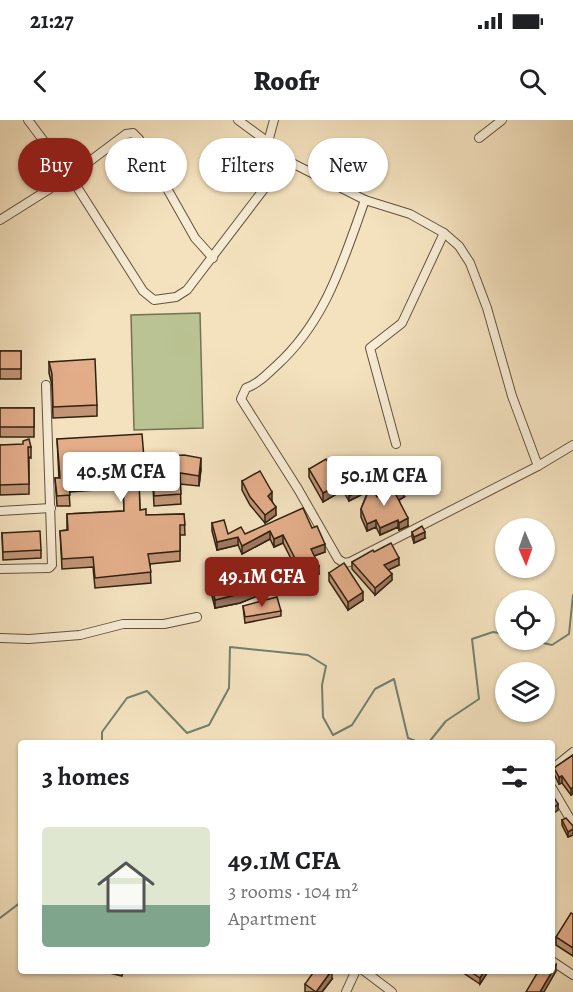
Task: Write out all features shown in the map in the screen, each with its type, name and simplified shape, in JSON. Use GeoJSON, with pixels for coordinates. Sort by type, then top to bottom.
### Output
{"type":"FeatureCollection","features":[{"type":"Feature","properties":{"kind":"street"},"geometry":{"type":"LineString","coordinates":[[28,120],[42,138]]}},
{"type":"Feature","properties":{"kind":"street"},"geometry":{"type":"LineString","coordinates":[[238,120],[263,138]]}},
{"type":"Feature","properties":{"kind":"street"},"geometry":{"type":"LineString","coordinates":[[269,138],[274,120]]}},
{"type":"Feature","properties":{"kind":"street"},"geometry":{"type":"LineString","coordinates":[[479,138],[502,120]]}},
{"type":"Feature","properties":{"kind":"street"},"geometry":{"type":"LineString","coordinates":[[93,159],[126,134],[133,133],[195,238],[213,258]]}},
{"type":"Feature","properties":{"kind":"street"},"geometry":{"type":"LineString","coordinates":[[296,165],[365,200],[410,214],[444,233],[459,246],[470,263],[487,308],[512,396],[538,466]]}},
{"type":"Feature","properties":{"kind":"street"},"geometry":{"type":"LineString","coordinates":[[0,220],[45,192]]}},
{"type":"Feature","properties":{"kind":"street"},"geometry":{"type":"LineString","coordinates":[[80,192],[142,291],[154,300],[176,297],[187,290],[262,192]]}},
{"type":"Feature","properties":{"kind":"street"},"geometry":{"type":"LineString","coordinates":[[365,200],[334,285],[320,312],[284,359],[254,386],[246,388],[241,399],[298,489],[338,559],[344,563],[350,562],[538,466],[573,445]]}},
{"type":"Feature","properties":{"kind":"street"},"geometry":{"type":"LineString","coordinates":[[396,444],[370,348],[402,323],[444,233]]}},
{"type":"Feature","properties":{"kind":"street"},"geometry":{"type":"LineString","coordinates":[[0,569],[49,568],[52,565],[46,385]]}},
{"type":"Feature","properties":{"kind":"street"},"geometry":{"type":"LineString","coordinates":[[0,511],[51,508]]}},
{"type":"Feature","properties":{"kind":"street"},"geometry":{"type":"LineString","coordinates":[[0,638],[28,639],[80,635],[123,624],[164,624],[197,617]]}},
{"type":"Feature","properties":{"kind":"street"},"geometry":{"type":"LineString","coordinates":[[555,767],[573,752]]}},
{"type":"Feature","properties":{"kind":"street"},"geometry":{"type":"LineString","coordinates":[[555,793],[573,824]]}},
{"type":"Feature","properties":{"kind":"street"},"geometry":{"type":"LineString","coordinates":[[555,963],[573,975]]}},
{"type":"Feature","properties":{"kind":"street"},"geometry":{"type":"LineString","coordinates":[[346,992],[354,974]]}},
{"type":"Feature","properties":{"kind":"street"},"geometry":{"type":"LineString","coordinates":[[368,974],[392,992]]}},
{"type":"Feature","properties":{"kind":"green space"},"geometry":{"type":"Polygon","coordinates":[[[200,313],[203,428],[134,430],[131,315],[200,313]]]}},
{"type":"Feature","properties":{"kind":"building"},"geometry":{"type":"Polygon","coordinates":[[[0,351],[21,351],[21,369],[0,369],[0,351]]]}},
{"type":"Feature","properties":{"kind":"building"},"geometry":{"type":"Polygon","coordinates":[[[95,359],[97,405],[53,407],[52,374],[49,362],[95,359]]]}},
{"type":"Feature","properties":{"kind":"building"},"geometry":{"type":"Polygon","coordinates":[[[0,408],[34,408],[34,427],[0,427],[0,408]]]}},
{"type":"Feature","properties":{"kind":"building"},"geometry":{"type":"Polygon","coordinates":[[[142,434],[144,458],[184,455],[201,458],[199,476],[180,473],[181,494],[154,496],[153,476],[139,477],[140,510],[146,509],[146,515],[184,514],[185,525],[180,525],[180,551],[148,554],[151,572],[95,578],[93,557],[62,559],[60,531],[68,530],[67,514],[124,511],[123,478],[69,482],[70,495],[57,496],[55,478],[60,478],[57,439],[142,434]]]}},
{"type":"Feature","properties":{"kind":"building"},"geometry":{"type":"Polygon","coordinates":[[[29,439],[31,447],[28,447],[29,484],[0,485],[0,445],[23,444],[23,441],[29,439]]]}},
{"type":"Feature","properties":{"kind":"building"},"geometry":{"type":"Polygon","coordinates":[[[326,459],[340,484],[323,493],[309,469],[326,459]]]}},
{"type":"Feature","properties":{"kind":"building"},"geometry":{"type":"Polygon","coordinates":[[[260,471],[272,492],[268,496],[276,507],[265,515],[250,497],[242,481],[260,471]]]}},
{"type":"Feature","properties":{"kind":"building"},"geometry":{"type":"Polygon","coordinates":[[[375,472],[379,480],[349,496],[345,488],[375,472]]]}},
{"type":"Feature","properties":{"kind":"building"},"geometry":{"type":"Polygon","coordinates":[[[400,483],[404,490],[396,495],[408,518],[380,528],[376,520],[367,524],[361,509],[371,485],[377,497],[400,483]]]}},
{"type":"Feature","properties":{"kind":"building"},"geometry":{"type":"Polygon","coordinates":[[[303,508],[312,528],[317,526],[325,544],[311,549],[319,566],[303,574],[283,535],[274,539],[270,531],[242,546],[238,537],[217,542],[212,523],[224,520],[228,534],[241,527],[245,534],[303,508]]]}},
{"type":"Feature","properties":{"kind":"building"},"geometry":{"type":"Polygon","coordinates":[[[422,526],[425,532],[414,537],[412,532],[422,526]]]}},
{"type":"Feature","properties":{"kind":"building"},"geometry":{"type":"Polygon","coordinates":[[[40,531],[41,550],[3,552],[2,533],[40,531]]]}},
{"type":"Feature","properties":{"kind":"building"},"geometry":{"type":"Polygon","coordinates":[[[391,543],[399,558],[384,565],[392,574],[375,588],[352,562],[391,543]]]}},
{"type":"Feature","properties":{"kind":"building"},"geometry":{"type":"Polygon","coordinates":[[[252,562],[253,567],[260,564],[267,584],[215,600],[210,580],[232,574],[252,562]]]}},
{"type":"Feature","properties":{"kind":"building"},"geometry":{"type":"Polygon","coordinates":[[[344,563],[363,592],[348,602],[329,573],[344,563]]]}},
{"type":"Feature","properties":{"kind":"building"},"geometry":{"type":"Polygon","coordinates":[[[277,597],[281,611],[245,617],[243,606],[277,597]]]}},
{"type":"Feature","properties":{"kind":"building"},"geometry":{"type":"Polygon","coordinates":[[[573,755],[573,787],[571,789],[562,776],[559,777],[555,767],[573,755]]]}},
{"type":"Feature","properties":{"kind":"building"},"geometry":{"type":"Polygon","coordinates":[[[566,818],[573,826],[573,829],[568,832],[562,820],[566,818]]]}},
{"type":"Feature","properties":{"kind":"building"},"geometry":{"type":"Polygon","coordinates":[[[571,913],[573,914],[573,948],[556,937],[571,913]]]}},
{"type":"Feature","properties":{"kind":"building"},"geometry":{"type":"Polygon","coordinates":[[[312,974],[329,974],[316,992],[305,984],[312,974]]]}},
{"type":"Feature","properties":{"kind":"building"},"geometry":{"type":"Polygon","coordinates":[[[537,974],[551,974],[540,992],[526,992],[537,974]]]}},
{"type":"Feature","properties":{"kind":"waterway"},"geometry":{"type":"LineString","coordinates":[[555,643],[569,634],[573,595]]}},
{"type":"Feature","properties":{"kind":"waterway"},"geometry":{"type":"LineString","coordinates":[[431,740],[446,721],[479,699],[472,639],[495,632]]}},
{"type":"Feature","properties":{"kind":"waterway"},"geometry":{"type":"LineString","coordinates":[[102,740],[102,732],[127,698],[147,691],[187,733],[209,725],[229,688],[230,647],[308,655],[326,666],[322,685],[323,717],[333,735],[352,725],[375,689],[394,679],[408,738],[413,740]]}},
{"type":"Feature","properties":{"kind":"waterway"},"geometry":{"type":"LineString","coordinates":[[0,918],[18,904]]}}]}
